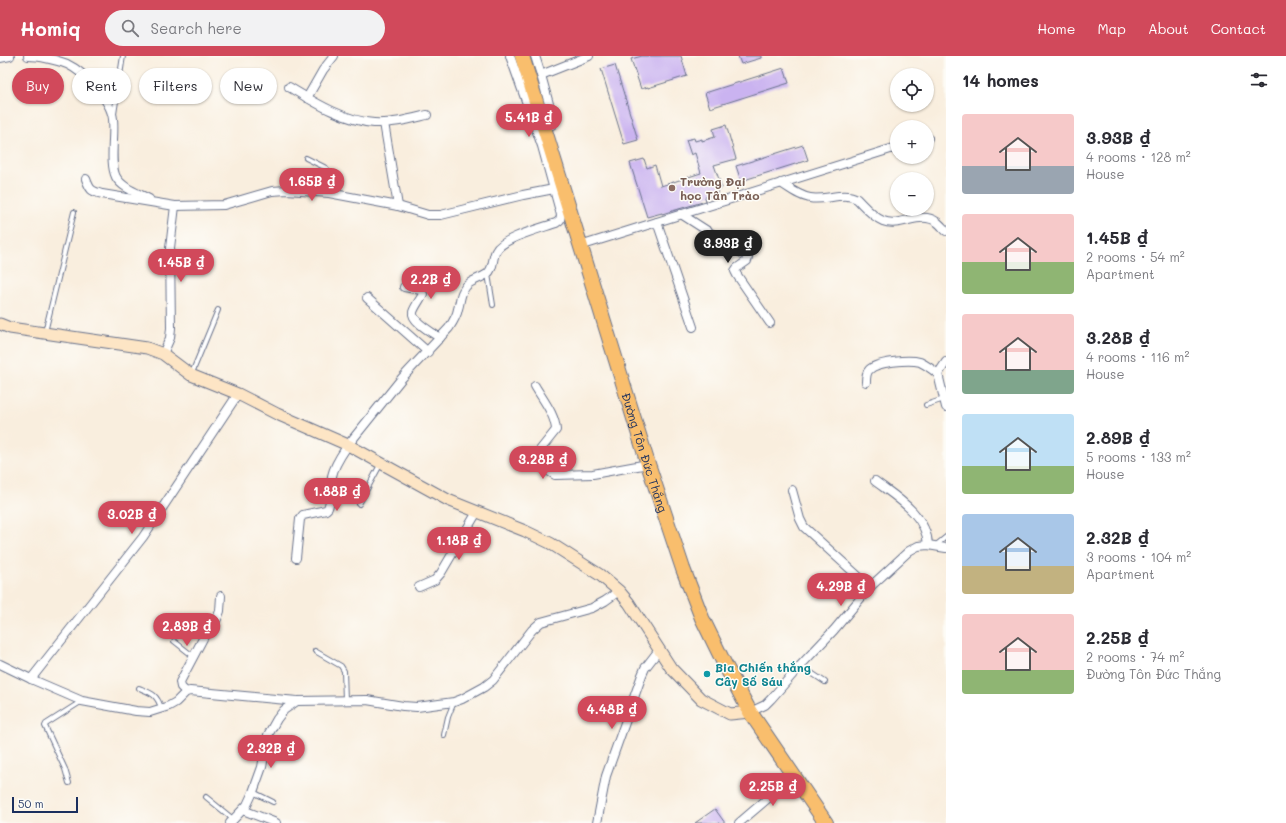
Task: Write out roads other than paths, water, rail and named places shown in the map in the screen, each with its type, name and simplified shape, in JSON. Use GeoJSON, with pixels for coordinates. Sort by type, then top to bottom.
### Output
{"type":"FeatureCollection","features":[{"type":"Feature","properties":{"kind":"highway","name":"Đường Tôn Đức Thắng"},"geometry":{"type":"LineString","coordinates":[[522,56],[541,129],[580,246],[648,464],[683,569],[702,618],[750,712],[826,823]]}},
{"type":"Feature","properties":{"kind":"street"},"geometry":{"type":"LineString","coordinates":[[0,58],[10,56]]}},
{"type":"Feature","properties":{"kind":"street"},"geometry":{"type":"LineString","coordinates":[[28,56],[38,56],[67,64],[85,76],[98,90],[106,101],[113,118],[113,166],[116,176],[121,184],[153,202]]}},
{"type":"Feature","properties":{"kind":"street"},"geometry":{"type":"LineString","coordinates":[[307,98],[322,70],[334,56]]}},
{"type":"Feature","properties":{"kind":"street"},"geometry":{"type":"LineString","coordinates":[[296,558],[300,519],[303,515],[326,510],[328,508],[332,491],[332,476],[334,469],[348,444],[402,378],[449,328],[455,318],[462,292],[466,285],[473,280],[488,274],[496,251],[503,243],[556,223],[560,220],[561,215],[541,129],[510,56]]}},
{"type":"Feature","properties":{"kind":"street"},"geometry":{"type":"LineString","coordinates":[[534,56],[554,122],[552,125],[541,129]]}},
{"type":"Feature","properties":{"kind":"street"},"geometry":{"type":"LineString","coordinates":[[541,75],[588,56]]}},
{"type":"Feature","properties":{"kind":"street"},"geometry":{"type":"LineString","coordinates":[[289,87],[307,98],[353,119],[384,123],[427,115]]}},
{"type":"Feature","properties":{"kind":"street"},"geometry":{"type":"LineString","coordinates":[[384,123],[398,206]]}},
{"type":"Feature","properties":{"kind":"street"},"geometry":{"type":"LineString","coordinates":[[580,246],[890,149]]}},
{"type":"Feature","properties":{"kind":"street"},"geometry":{"type":"LineString","coordinates":[[86,179],[92,191],[175,206],[224,205],[272,191],[287,190],[329,193],[398,206],[428,214],[441,215],[523,194],[554,189]]}},
{"type":"Feature","properties":{"kind":"street"},"geometry":{"type":"LineString","coordinates":[[781,183],[801,195],[810,198],[854,197],[878,219],[885,222],[897,223],[916,218],[927,218],[937,222],[946,231]]}},
{"type":"Feature","properties":{"kind":"street"},"geometry":{"type":"LineString","coordinates":[[163,354],[170,338],[171,328],[170,248],[171,229],[175,206]]}},
{"type":"Feature","properties":{"kind":"street"},"geometry":{"type":"LineString","coordinates":[[681,214],[748,257],[747,261],[735,271],[770,323]]}},
{"type":"Feature","properties":{"kind":"street"},"geometry":{"type":"LineString","coordinates":[[657,222],[693,327]]}},
{"type":"Feature","properties":{"kind":"street"},"geometry":{"type":"LineString","coordinates":[[404,287],[421,290],[423,294],[413,311],[414,318],[440,338]]}},
{"type":"Feature","properties":{"kind":"street"},"geometry":{"type":"LineString","coordinates":[[366,298],[428,352]]}},
{"type":"Feature","properties":{"kind":"street"},"geometry":{"type":"LineString","coordinates":[[0,324],[10,328],[147,348],[163,354],[191,375],[238,394],[277,414],[348,444],[448,500],[525,531],[550,543],[600,575],[619,591],[629,603],[659,650],[680,678],[701,699],[730,714],[750,712],[765,705],[834,630],[870,587],[909,551],[918,546],[946,548]]}},
{"type":"Feature","properties":{"kind":"street"},"geometry":{"type":"LineString","coordinates":[[866,382],[867,372],[879,364],[907,360],[921,362],[938,374],[945,403]]}},
{"type":"Feature","properties":{"kind":"street"},"geometry":{"type":"LineString","coordinates":[[938,374],[946,362]]}},
{"type":"Feature","properties":{"kind":"street"},"geometry":{"type":"LineString","coordinates":[[535,386],[551,413],[556,426],[556,430],[536,456],[535,461],[537,464],[555,475],[594,474],[648,464]]}},
{"type":"Feature","properties":{"kind":"street"},"geometry":{"type":"LineString","coordinates":[[31,679],[143,537],[238,394]]}},
{"type":"Feature","properties":{"kind":"street"},"geometry":{"type":"LineString","coordinates":[[875,481],[912,509],[923,524],[932,546]]}},
{"type":"Feature","properties":{"kind":"street"},"geometry":{"type":"LineString","coordinates":[[792,490],[800,519],[804,527],[870,587]]}},
{"type":"Feature","properties":{"kind":"street"},"geometry":{"type":"LineString","coordinates":[[419,588],[434,580],[441,573],[477,512]]}},
{"type":"Feature","properties":{"kind":"street"},"geometry":{"type":"LineString","coordinates":[[0,664],[82,701],[136,711],[150,712],[161,709],[176,702],[186,692],[190,691],[298,701],[367,700],[410,706],[454,702],[484,687],[493,680],[532,630],[541,622],[592,608],[619,591]]}},
{"type":"Feature","properties":{"kind":"street"},"geometry":{"type":"LineString","coordinates":[[186,692],[181,687],[180,682],[208,630],[217,619],[220,611],[221,596]]}},
{"type":"Feature","properties":{"kind":"street"},"geometry":{"type":"LineString","coordinates":[[597,823],[606,776],[642,675],[645,668],[659,650]]}},
{"type":"Feature","properties":{"kind":"street"},"geometry":{"type":"LineString","coordinates":[[232,821],[247,805],[253,792],[262,767],[268,735],[284,710],[298,701]]}},
{"type":"Feature","properties":{"kind":"street"},"geometry":{"type":"LineString","coordinates":[[739,823],[794,776]]}},
{"type":"Feature","properties":{"kind":"street"},"geometry":{"type":"LineString","coordinates":[[243,810],[276,823]]}},
{"type":"Feature","properties":{"kind":"lane"},"geometry":{"type":"LineString","coordinates":[[113,118],[123,56]]}},
{"type":"Feature","properties":{"kind":"lane"},"geometry":{"type":"LineString","coordinates":[[306,158],[326,168],[328,171],[331,178],[329,193]]}},
{"type":"Feature","properties":{"kind":"lane"},"geometry":{"type":"LineString","coordinates":[[45,332],[74,212]]}},
{"type":"Feature","properties":{"kind":"lane"},"geometry":{"type":"LineString","coordinates":[[488,274],[493,304]]}},
{"type":"Feature","properties":{"kind":"lane"},"geometry":{"type":"LineString","coordinates":[[191,375],[218,310]]}},
{"type":"Feature","properties":{"kind":"lane"},"geometry":{"type":"LineString","coordinates":[[926,405],[945,403]]}},
{"type":"Feature","properties":{"kind":"lane"},"geometry":{"type":"LineString","coordinates":[[359,504],[381,462]]}},
{"type":"Feature","properties":{"kind":"lane"},"geometry":{"type":"LineString","coordinates":[[932,546],[946,537]]}},
{"type":"Feature","properties":{"kind":"lane"},"geometry":{"type":"LineString","coordinates":[[174,641],[194,656]]}},
{"type":"Feature","properties":{"kind":"lane"},"geometry":{"type":"LineString","coordinates":[[315,651],[341,666],[344,671],[345,700]]}},
{"type":"Feature","properties":{"kind":"lane"},"geometry":{"type":"LineString","coordinates":[[800,666],[825,682]]}},
{"type":"Feature","properties":{"kind":"lane"},"geometry":{"type":"LineString","coordinates":[[139,688],[155,696],[161,709]]}},
{"type":"Feature","properties":{"kind":"lane"},"geometry":{"type":"LineString","coordinates":[[69,783],[65,769],[45,726],[82,701]]}},
{"type":"Feature","properties":{"kind":"lane"},"geometry":{"type":"LineString","coordinates":[[444,736],[448,717],[454,702]]}},
{"type":"Feature","properties":{"kind":"lane"},"geometry":{"type":"LineString","coordinates":[[253,792],[273,802]]}},
{"type":"Feature","properties":{"kind":"lane"},"geometry":{"type":"LineString","coordinates":[[206,797],[232,821]]}},
{"type":"Feature","properties":{"kind":"place","name":"Trường Đại học Tân Trào"},"geometry":{"type":"Point","coordinates":[672,188]}},
{"type":"Feature","properties":{"kind":"place","name":"Bia Chiến thắng Cây Số Sáu"},"geometry":{"type":"Point","coordinates":[707,674]}}]}
